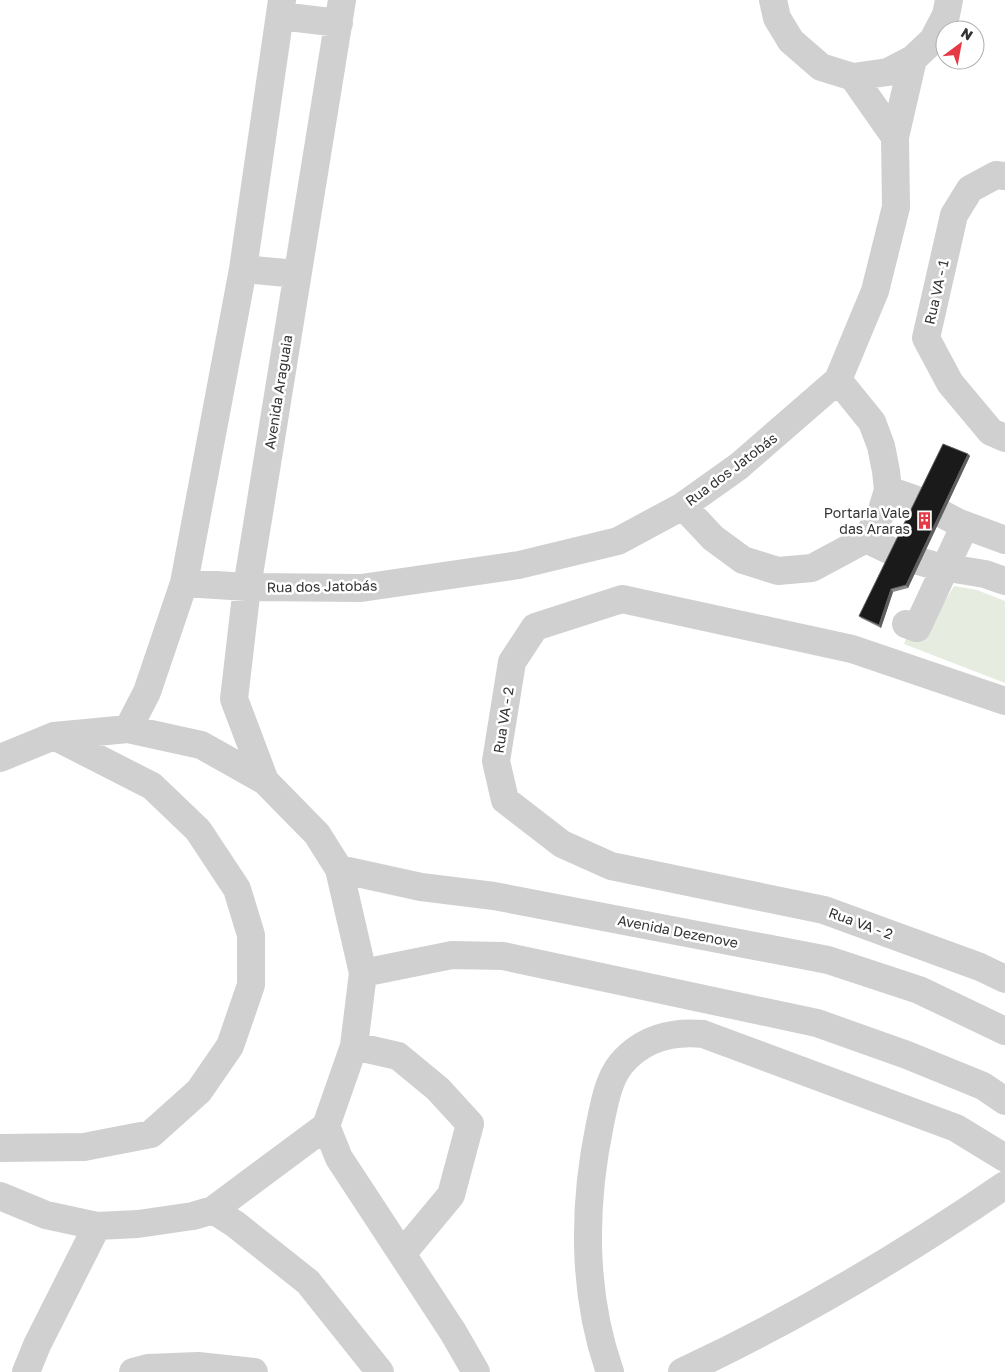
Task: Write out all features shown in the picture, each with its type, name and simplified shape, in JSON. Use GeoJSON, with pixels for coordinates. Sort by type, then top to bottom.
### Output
{"type":"FeatureCollection","features":[{"type":"Feature","properties":{"kind":"street"},"geometry":{"type":"LineString","coordinates":[[773,0],[777,18],[791,41],[821,67],[853,77],[888,72],[913,60],[933,40],[946,15],[949,0]]}},
{"type":"Feature","properties":{"kind":"street"},"geometry":{"type":"LineString","coordinates":[[128,729],[147,692],[184,583],[243,269],[281,8],[341,11]]}},
{"type":"Feature","properties":{"kind":"street","name":"Avenida Araguaia"},"geometry":{"type":"LineString","coordinates":[[265,781],[234,700],[247,587],[341,11]]}},
{"type":"Feature","properties":{"kind":"street","name":"Rua dos Jatobás"},"geometry":{"type":"LineString","coordinates":[[184,583],[247,587],[361,588],[519,565],[618,540],[683,506],[739,466],[838,380],[875,291],[896,207],[895,137],[913,60]]}},
{"type":"Feature","properties":{"kind":"street"},"geometry":{"type":"LineString","coordinates":[[853,77],[895,137]]}},
{"type":"Feature","properties":{"kind":"street","name":"Rua VA - 1"},"geometry":{"type":"LineString","coordinates":[[1005,176],[996,175],[970,189],[954,215],[926,338],[950,383],[991,432],[1005,438]]}},
{"type":"Feature","properties":{"kind":"street"},"geometry":{"type":"LineString","coordinates":[[243,269],[297,274]]}},
{"type":"Feature","properties":{"kind":"street"},"geometry":{"type":"LineString","coordinates":[[683,506],[713,538],[743,560],[778,571],[812,568],[866,539],[881,514],[888,490],[881,446],[872,422],[838,380]]}},
{"type":"Feature","properties":{"kind":"street"},"geometry":{"type":"LineString","coordinates":[[888,490],[914,499],[965,525],[1005,540]]}},
{"type":"Feature","properties":{"kind":"street"},"geometry":{"type":"LineString","coordinates":[[906,624],[918,628],[965,525]]}},
{"type":"Feature","properties":{"kind":"street"},"geometry":{"type":"LineString","coordinates":[[866,539],[904,557],[986,574],[1005,581]]}},
{"type":"Feature","properties":{"kind":"street","name":"Rua VA - 2"},"geometry":{"type":"LineString","coordinates":[[1005,701],[852,649],[622,599],[535,627],[512,662],[496,761],[505,800],[562,844],[611,866],[824,910],[980,967],[1005,979]]}},
{"type":"Feature","properties":{"kind":"street"},"geometry":{"type":"LineString","coordinates":[[0,758],[54,736],[128,729],[200,745],[265,781],[317,834],[339,869],[363,973],[354,1046],[326,1126],[213,1210],[193,1216],[138,1224],[97,1226],[46,1215],[0,1196]]}},
{"type":"Feature","properties":{"kind":"street"},"geometry":{"type":"LineString","coordinates":[[0,1148],[84,1147],[151,1134],[199,1091],[230,1046],[251,985],[251,935],[237,889],[198,830],[152,786],[54,736]]}},
{"type":"Feature","properties":{"kind":"street","name":"Avenida Dezenove"},"geometry":{"type":"LineString","coordinates":[[339,869],[421,886],[494,896],[828,960],[919,990],[1005,1031]]}},
{"type":"Feature","properties":{"kind":"street"},"geometry":{"type":"LineString","coordinates":[[363,973],[452,955],[503,956],[817,1023],[907,1055],[983,1086],[1005,1100]]}},
{"type":"Feature","properties":{"kind":"street"},"geometry":{"type":"LineString","coordinates":[[610,1372],[596,1316],[589,1264],[589,1190],[594,1151],[602,1113],[614,1075],[622,1064],[643,1046],[672,1034],[688,1032],[703,1034],[956,1128],[1005,1158]]}},
{"type":"Feature","properties":{"kind":"street"},"geometry":{"type":"LineString","coordinates":[[354,1046],[398,1056],[438,1089],[470,1124],[451,1195],[402,1254]]}},
{"type":"Feature","properties":{"kind":"street"},"geometry":{"type":"LineString","coordinates":[[326,1126],[339,1158],[453,1332],[476,1372]]}},
{"type":"Feature","properties":{"kind":"street"},"geometry":{"type":"LineString","coordinates":[[682,1372],[774,1326],[849,1284],[909,1248],[1005,1184]]}},
{"type":"Feature","properties":{"kind":"street"},"geometry":{"type":"LineString","coordinates":[[213,1210],[235,1224],[308,1282],[380,1372]]}},
{"type":"Feature","properties":{"kind":"street"},"geometry":{"type":"LineString","coordinates":[[26,1372],[37,1345],[97,1226]]}},
{"type":"Feature","properties":{"kind":"street"},"geometry":{"type":"LineString","coordinates":[[133,1372],[148,1368],[198,1366],[254,1372]]}},
{"type":"Feature","properties":{"kind":"shaded area"},"geometry":{"type":"Polygon","coordinates":[[[954,586],[977,590],[1005,601],[1005,683],[904,644],[908,634],[945,601],[954,586]]]}},
{"type":"Feature","properties":{"kind":"building","name":"Portaria Vale das Araras"},"geometry":{"type":"Polygon","coordinates":[[[943,444],[968,454],[906,585],[891,589],[879,625],[859,616],[943,444]]]}},
{"type":"Feature","properties":{"kind":"place","name":"Portaria Vale das Araras"},"geometry":{"type":"Point","coordinates":[924,520]}}]}
